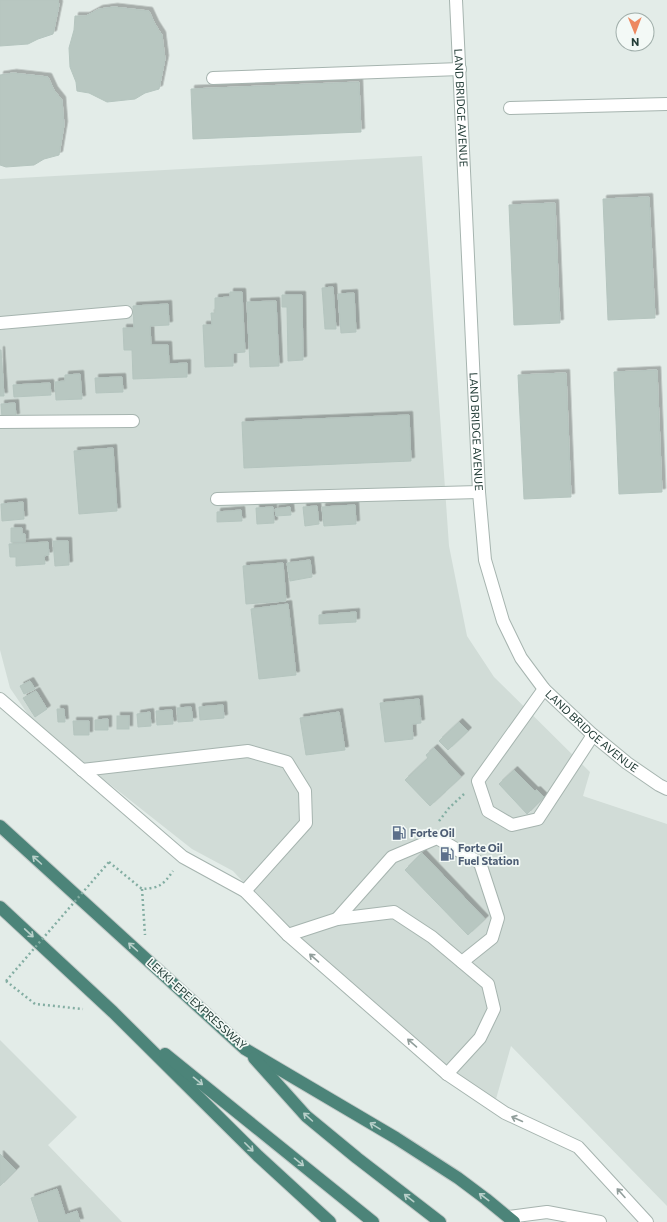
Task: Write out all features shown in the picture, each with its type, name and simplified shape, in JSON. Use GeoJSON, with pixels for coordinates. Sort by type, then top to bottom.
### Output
{"type":"FeatureCollection","features":[{"type":"Feature","properties":{"kind":"highway","name":"LEKKI-EPE EXPRESSWAY"},"geometry":{"type":"LineString","coordinates":[[0,826],[245,1049],[432,1161],[458,1178],[511,1220]]}},
{"type":"Feature","properties":{"kind":"highway"},"geometry":{"type":"LineString","coordinates":[[0,907],[113,1012],[295,1191],[330,1222]]}},
{"type":"Feature","properties":{"kind":"highway"},"geometry":{"type":"LineString","coordinates":[[113,1012],[372,1222]]}},
{"type":"Feature","properties":{"kind":"highway"},"geometry":{"type":"LineString","coordinates":[[245,1049],[306,1116],[357,1158],[440,1222]]}},
{"type":"Feature","properties":{"kind":"street","name":"LAND BRIDGE AVENUE"},"geometry":{"type":"LineString","coordinates":[[456,0],[480,492],[485,560],[503,621],[521,658],[544,689],[593,735],[627,763],[667,789]]}},
{"type":"Feature","properties":{"kind":"street"},"geometry":{"type":"LineString","coordinates":[[213,78],[460,69]]}},
{"type":"Feature","properties":{"kind":"street"},"geometry":{"type":"LineString","coordinates":[[510,108],[667,104]]}},
{"type":"Feature","properties":{"kind":"street"},"geometry":{"type":"LineString","coordinates":[[0,323],[126,312]]}},
{"type":"Feature","properties":{"kind":"street"},"geometry":{"type":"LineString","coordinates":[[0,422],[133,421]]}},
{"type":"Feature","properties":{"kind":"street"},"geometry":{"type":"LineString","coordinates":[[217,499],[480,492]]}},
{"type":"Feature","properties":{"kind":"street"},"geometry":{"type":"LineString","coordinates":[[544,689],[478,781],[488,811],[512,825],[538,819],[593,735]]}},
{"type":"Feature","properties":{"kind":"street"},"geometry":{"type":"LineString","coordinates":[[0,699],[183,857],[244,891],[288,935],[448,1074],[505,1113],[578,1146],[647,1222]]}},
{"type":"Feature","properties":{"kind":"street"},"geometry":{"type":"LineString","coordinates":[[82,770],[248,751],[287,762],[306,791],[306,822],[244,891]]}},
{"type":"Feature","properties":{"kind":"street"},"geometry":{"type":"LineString","coordinates":[[337,919],[392,857],[437,838],[480,864],[498,918],[492,938],[462,962]]}},
{"type":"Feature","properties":{"kind":"street"},"geometry":{"type":"LineString","coordinates":[[288,935],[337,919],[394,912],[432,936],[488,984],[494,1009],[480,1038],[448,1074]]}},
{"type":"Feature","properties":{"kind":"street"},"geometry":{"type":"LineString","coordinates":[[511,1220],[547,1212],[600,1222]]}},
{"type":"Feature","properties":{"kind":"path"},"geometry":{"type":"LineString","coordinates":[[437,838],[439,821],[449,808],[478,781]]}},
{"type":"Feature","properties":{"kind":"path"},"geometry":{"type":"LineString","coordinates":[[113,1012],[35,1004],[6,981],[110,862],[142,889],[154,889],[163,884],[183,857]]}},
{"type":"Feature","properties":{"kind":"path"},"geometry":{"type":"LineString","coordinates":[[142,889],[147,960]]}},
{"type":"Feature","properties":{"kind":"shaded area"},"geometry":{"type":"Polygon","coordinates":[[[422,156],[449,546],[467,636],[494,677],[590,772],[583,796],[667,824],[667,1206],[511,1046],[496,1099],[429,1058],[272,913],[233,871],[192,849],[36,726],[10,688],[0,650],[0,179],[422,156]]]}},
{"type":"Feature","properties":{"kind":"shaded area"},"geometry":{"type":"Polygon","coordinates":[[[0,1040],[77,1117],[48,1145],[122,1222],[0,1222],[0,1040]]]}},
{"type":"Feature","properties":{"kind":"building"},"geometry":{"type":"Polygon","coordinates":[[[0,0],[58,0],[59,5],[53,34],[28,44],[0,46],[0,0]]]}},
{"type":"Feature","properties":{"kind":"building"},"geometry":{"type":"Polygon","coordinates":[[[114,7],[149,11],[162,35],[165,59],[159,89],[145,93],[135,99],[107,102],[89,93],[77,91],[76,82],[70,67],[69,48],[74,30],[75,16],[86,16],[99,9],[114,7]]]}},
{"type":"Feature","properties":{"kind":"building"},"geometry":{"type":"Polygon","coordinates":[[[13,73],[48,77],[54,90],[62,100],[64,125],[59,155],[44,159],[34,165],[6,167],[0,165],[0,75],[13,73]]]}},
{"type":"Feature","properties":{"kind":"building"},"geometry":{"type":"Polygon","coordinates":[[[359,82],[361,132],[193,139],[191,89],[359,82]]]}},
{"type":"Feature","properties":{"kind":"building"},"geometry":{"type":"Polygon","coordinates":[[[649,197],[655,318],[608,320],[603,199],[649,197]]]}},
{"type":"Feature","properties":{"kind":"building"},"geometry":{"type":"Polygon","coordinates":[[[555,203],[560,323],[514,325],[509,205],[555,203]]]}},
{"type":"Feature","properties":{"kind":"building"},"geometry":{"type":"Polygon","coordinates":[[[333,287],[336,329],[325,329],[322,288],[333,287]]]}},
{"type":"Feature","properties":{"kind":"building"},"geometry":{"type":"Polygon","coordinates":[[[230,292],[242,292],[245,352],[233,353],[233,366],[205,367],[203,325],[212,325],[211,313],[215,313],[215,298],[230,297],[230,292]]]}},
{"type":"Feature","properties":{"kind":"building"},"geometry":{"type":"Polygon","coordinates":[[[354,293],[356,332],[341,333],[338,294],[354,293]]]}},
{"type":"Feature","properties":{"kind":"building"},"geometry":{"type":"Polygon","coordinates":[[[282,295],[302,295],[303,360],[288,361],[287,307],[282,307],[282,295]]]}},
{"type":"Feature","properties":{"kind":"building"},"geometry":{"type":"Polygon","coordinates":[[[276,301],[279,366],[250,367],[247,302],[276,301]]]}},
{"type":"Feature","properties":{"kind":"building"},"geometry":{"type":"Polygon","coordinates":[[[168,304],[169,325],[150,326],[151,345],[168,345],[169,364],[187,363],[187,377],[133,379],[132,350],[124,350],[123,328],[134,328],[133,306],[168,304]]]}},
{"type":"Feature","properties":{"kind":"building"},"geometry":{"type":"Polygon","coordinates":[[[1,350],[4,396],[0,396],[1,350]]]}},
{"type":"Feature","properties":{"kind":"building"},"geometry":{"type":"Polygon","coordinates":[[[657,370],[662,492],[619,494],[614,372],[657,370]]]}},
{"type":"Feature","properties":{"kind":"building"},"geometry":{"type":"Polygon","coordinates":[[[566,373],[571,497],[524,499],[518,375],[566,373]]]}},
{"type":"Feature","properties":{"kind":"building"},"geometry":{"type":"Polygon","coordinates":[[[80,374],[82,399],[56,400],[55,382],[65,381],[65,375],[80,374]]]}},
{"type":"Feature","properties":{"kind":"building"},"geometry":{"type":"Polygon","coordinates":[[[122,377],[123,392],[96,393],[95,378],[122,377]]]}},
{"type":"Feature","properties":{"kind":"building"},"geometry":{"type":"Polygon","coordinates":[[[50,383],[51,395],[14,397],[13,385],[50,383]]]}},
{"type":"Feature","properties":{"kind":"building"},"geometry":{"type":"Polygon","coordinates":[[[15,403],[16,417],[2,418],[1,404],[15,403]]]}},
{"type":"Feature","properties":{"kind":"building"},"geometry":{"type":"Polygon","coordinates":[[[409,415],[411,461],[244,468],[242,422],[409,415]]]}},
{"type":"Feature","properties":{"kind":"building"},"geometry":{"type":"Polygon","coordinates":[[[113,448],[117,511],[79,514],[74,451],[113,448]]]}},
{"type":"Feature","properties":{"kind":"building"},"geometry":{"type":"Polygon","coordinates":[[[23,502],[24,519],[2,521],[1,504],[23,502]]]}},
{"type":"Feature","properties":{"kind":"building"},"geometry":{"type":"Polygon","coordinates":[[[355,505],[356,524],[324,526],[322,507],[355,505]]]}},
{"type":"Feature","properties":{"kind":"building"},"geometry":{"type":"Polygon","coordinates":[[[317,506],[319,524],[305,526],[303,507],[317,506]]]}},
{"type":"Feature","properties":{"kind":"building"},"geometry":{"type":"Polygon","coordinates":[[[273,507],[274,523],[257,524],[256,508],[273,507]]]}},
{"type":"Feature","properties":{"kind":"building"},"geometry":{"type":"Polygon","coordinates":[[[290,507],[291,515],[276,516],[275,509],[290,507]]]}},
{"type":"Feature","properties":{"kind":"building"},"geometry":{"type":"Polygon","coordinates":[[[241,510],[242,521],[217,522],[217,512],[241,510]]]}},
{"type":"Feature","properties":{"kind":"building"},"geometry":{"type":"Polygon","coordinates":[[[11,528],[22,528],[22,534],[25,534],[25,542],[11,542],[11,528]]]}},
{"type":"Feature","properties":{"kind":"building"},"geometry":{"type":"Polygon","coordinates":[[[53,541],[68,541],[69,565],[55,566],[53,541]]]}},
{"type":"Feature","properties":{"kind":"building"},"geometry":{"type":"Polygon","coordinates":[[[48,542],[49,555],[44,556],[45,564],[16,566],[16,557],[10,557],[9,544],[48,542]]]}},
{"type":"Feature","properties":{"kind":"building"},"geometry":{"type":"Polygon","coordinates":[[[310,560],[312,577],[290,581],[287,563],[310,560]]]}},
{"type":"Feature","properties":{"kind":"building"},"geometry":{"type":"Polygon","coordinates":[[[283,563],[286,601],[246,604],[243,566],[283,563]]]}},
{"type":"Feature","properties":{"kind":"building"},"geometry":{"type":"Polygon","coordinates":[[[288,604],[296,675],[259,679],[251,609],[288,604]]]}},
{"type":"Feature","properties":{"kind":"building"},"geometry":{"type":"Polygon","coordinates":[[[356,612],[356,622],[319,624],[319,615],[356,612]]]}},
{"type":"Feature","properties":{"kind":"building"},"geometry":{"type":"Polygon","coordinates":[[[30,681],[35,689],[24,694],[20,686],[30,681]]]}},
{"type":"Feature","properties":{"kind":"building"},"geometry":{"type":"Polygon","coordinates":[[[36,691],[47,709],[35,717],[23,698],[36,691]]]}},
{"type":"Feature","properties":{"kind":"building"},"geometry":{"type":"Polygon","coordinates":[[[419,699],[421,723],[412,724],[413,739],[385,742],[380,703],[419,699]]]}},
{"type":"Feature","properties":{"kind":"building"},"geometry":{"type":"Polygon","coordinates":[[[223,705],[224,718],[200,720],[199,707],[223,705]]]}},
{"type":"Feature","properties":{"kind":"building"},"geometry":{"type":"Polygon","coordinates":[[[191,707],[193,721],[178,722],[177,708],[191,707]]]}},
{"type":"Feature","properties":{"kind":"building"},"geometry":{"type":"Polygon","coordinates":[[[57,709],[64,709],[65,722],[58,722],[57,709]]]}},
{"type":"Feature","properties":{"kind":"building"},"geometry":{"type":"Polygon","coordinates":[[[172,710],[173,724],[157,725],[156,711],[172,710]]]}},
{"type":"Feature","properties":{"kind":"building"},"geometry":{"type":"Polygon","coordinates":[[[150,712],[151,726],[138,727],[137,714],[150,712]]]}},
{"type":"Feature","properties":{"kind":"building"},"geometry":{"type":"Polygon","coordinates":[[[339,712],[345,750],[306,755],[300,718],[339,712]]]}},
{"type":"Feature","properties":{"kind":"building"},"geometry":{"type":"Polygon","coordinates":[[[117,716],[129,716],[129,729],[117,729],[117,716]]]}},
{"type":"Feature","properties":{"kind":"building"},"geometry":{"type":"Polygon","coordinates":[[[108,719],[108,730],[95,730],[95,720],[108,719]]]}},
{"type":"Feature","properties":{"kind":"building"},"geometry":{"type":"Polygon","coordinates":[[[73,721],[89,721],[89,735],[74,735],[73,721]]]}},
{"type":"Feature","properties":{"kind":"building"},"geometry":{"type":"Polygon","coordinates":[[[459,722],[468,731],[448,750],[439,741],[459,722]]]}},
{"type":"Feature","properties":{"kind":"building"},"geometry":{"type":"Polygon","coordinates":[[[434,748],[461,777],[430,806],[405,780],[428,758],[426,755],[434,748]]]}},
{"type":"Feature","properties":{"kind":"building"},"geometry":{"type":"Polygon","coordinates":[[[514,770],[535,791],[537,790],[544,797],[527,814],[499,784],[514,770]]]}},
{"type":"Feature","properties":{"kind":"building"},"geometry":{"type":"Polygon","coordinates":[[[422,853],[485,919],[468,935],[405,870],[422,853]]]}},
{"type":"Feature","properties":{"kind":"building"},"geometry":{"type":"Polygon","coordinates":[[[0,1154],[16,1170],[0,1186],[0,1154]]]}},
{"type":"Feature","properties":{"kind":"building"},"geometry":{"type":"Polygon","coordinates":[[[57,1189],[65,1215],[77,1211],[80,1222],[39,1222],[31,1198],[57,1189]]]}},
{"type":"Feature","properties":{"kind":"place","name":"Forte Oil"},"geometry":{"type":"Point","coordinates":[399,833]}},
{"type":"Feature","properties":{"kind":"place","name":"Forte Oil Fuel Station"},"geometry":{"type":"Point","coordinates":[447,854]}}]}
